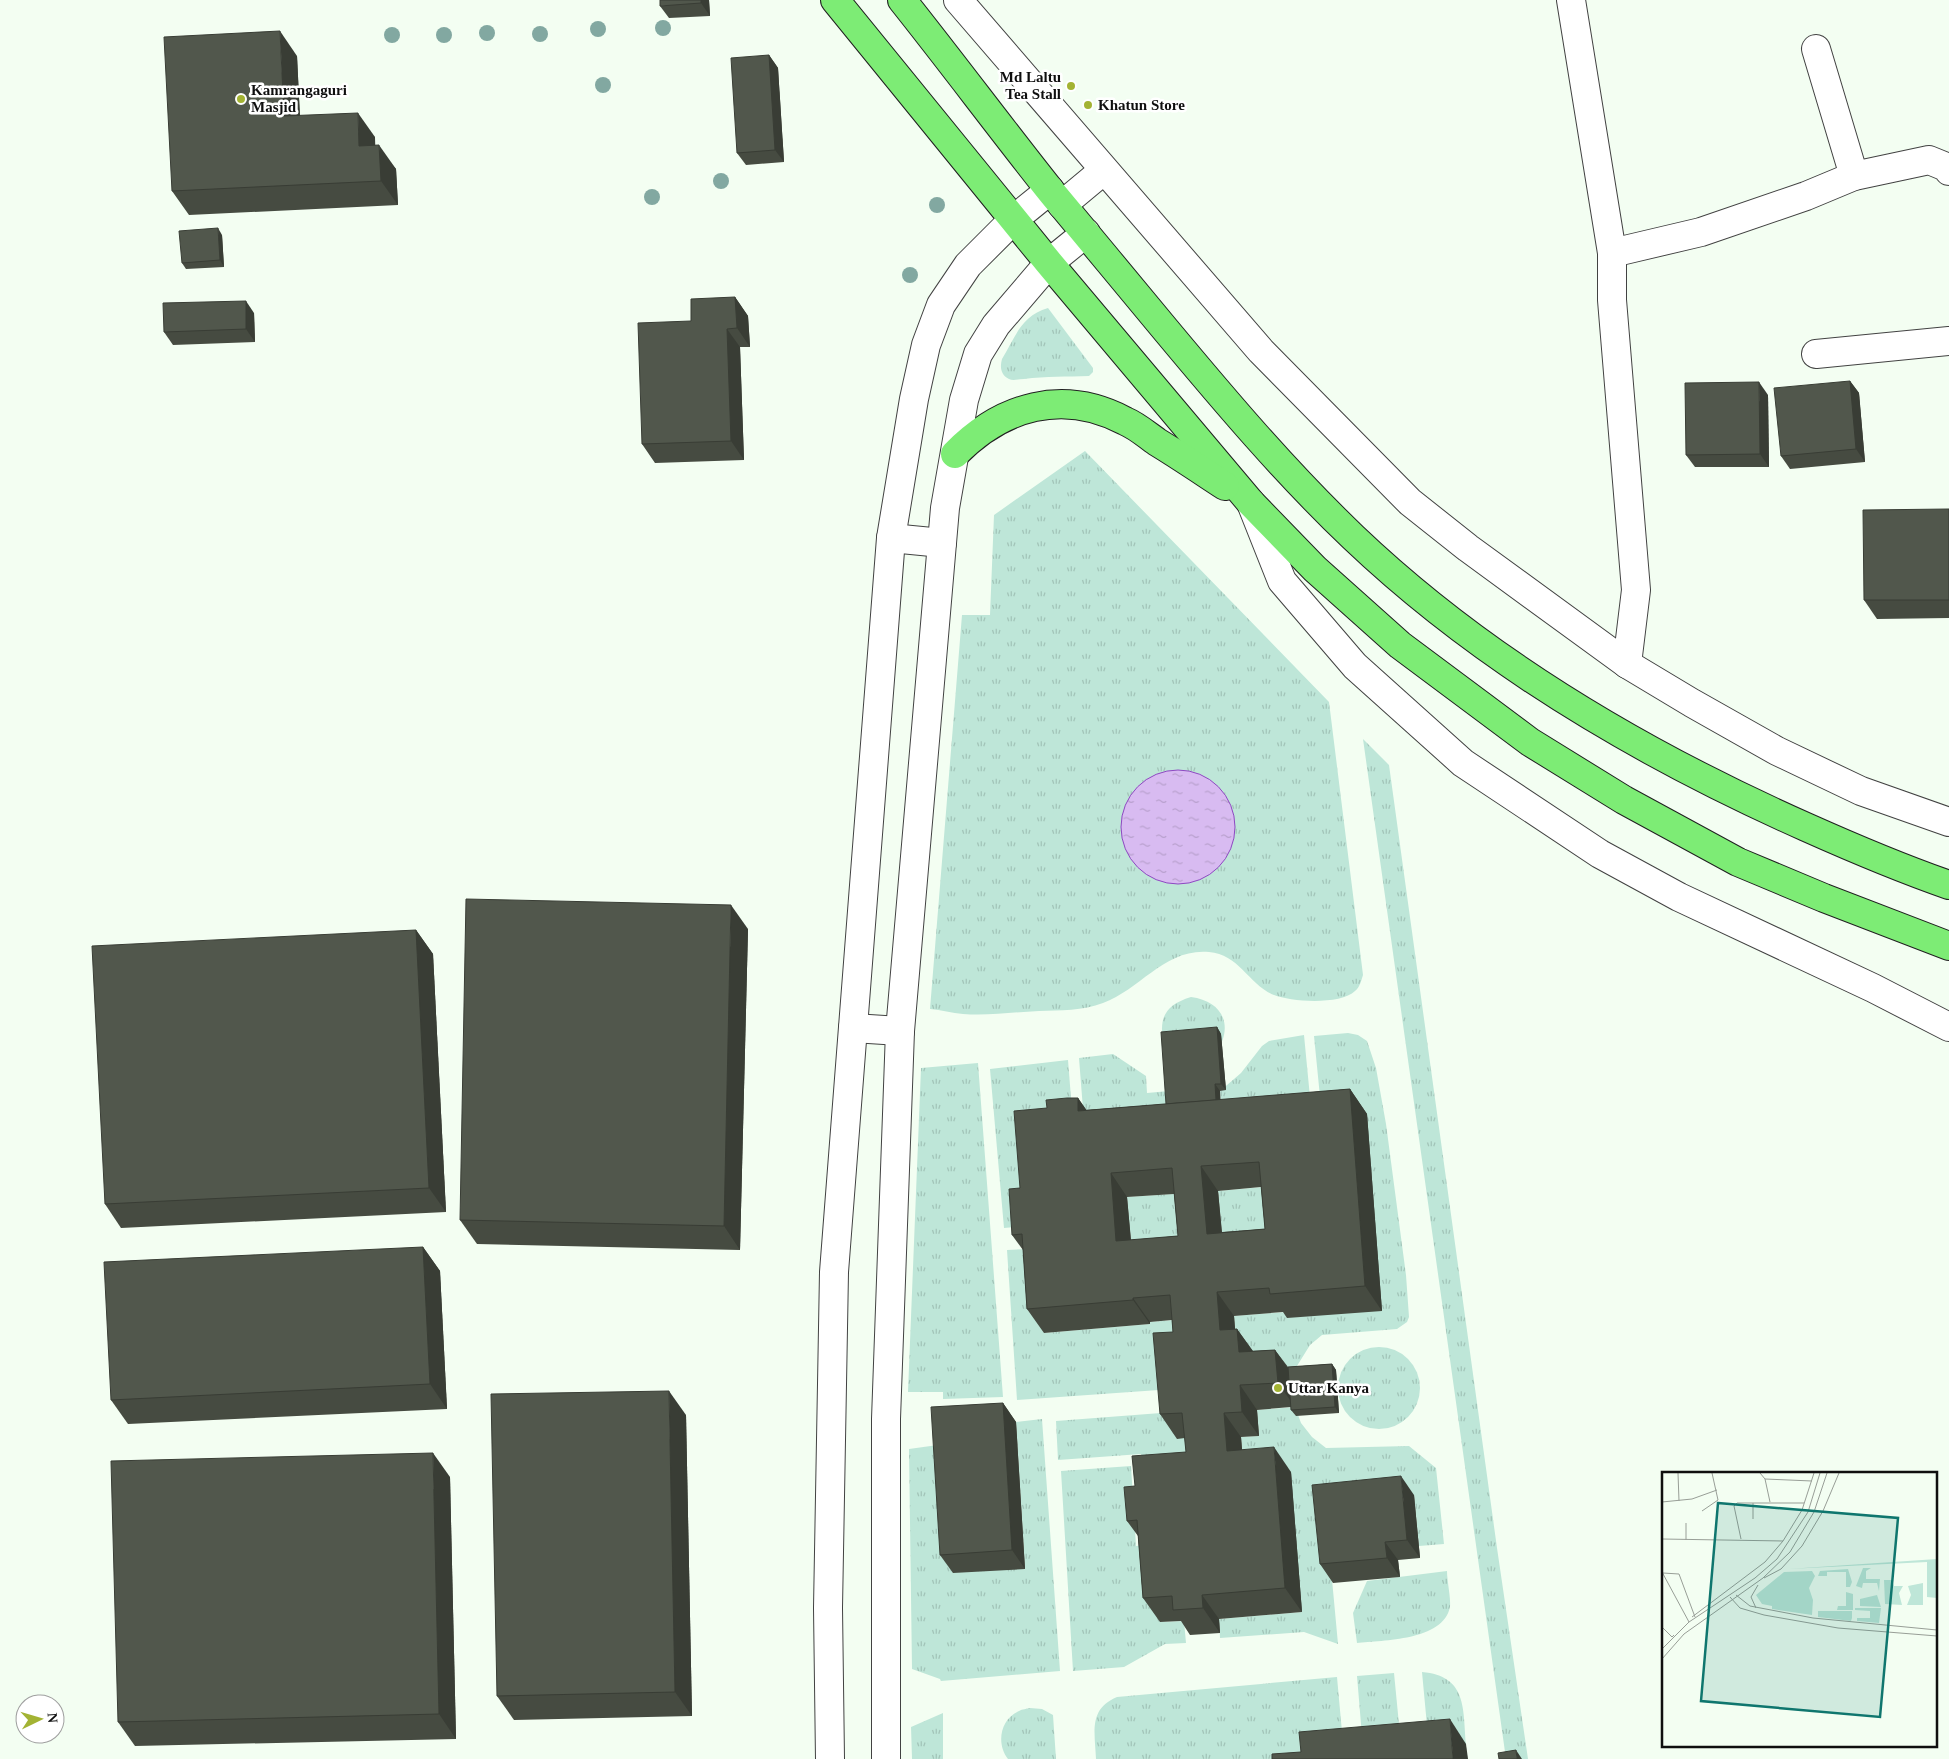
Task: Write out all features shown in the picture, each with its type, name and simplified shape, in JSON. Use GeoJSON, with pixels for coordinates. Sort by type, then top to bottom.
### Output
{"type":"FeatureCollection","features":[{"type":"Feature","properties":{"kind":"main road"},"geometry":{"type":"LineString","coordinates":[[835,0],[1013,220],[1251,503],[1315,569],[1400,644],[1530,742],[1624,800],[1738,862],[1824,898],[1949,946]]}},
{"type":"Feature","properties":{"kind":"main road"},"geometry":{"type":"LineString","coordinates":[[902,0],[1056,197],[1241,419],[1300,484],[1355,539],[1448,619],[1518,668],[1664,759],[1767,810],[1849,846],[1949,885]]}},
{"type":"Feature","properties":{"kind":"main road"},"geometry":{"type":"LineString","coordinates":[[955,454],[971,437],[990,424],[1011,414],[1033,407],[1056,404],[1080,406],[1104,412],[1126,421],[1251,503]]}},
{"type":"Feature","properties":{"kind":"street"},"geometry":{"type":"LineString","coordinates":[[958,0],[1261,350],[1410,502],[1468,548],[1627,664],[1692,703],[1777,751],[1861,790],[1949,822]]}},
{"type":"Feature","properties":{"kind":"street"},"geometry":{"type":"LineString","coordinates":[[1571,0],[1612,253],[1612,300],[1636,590],[1627,664]]}},
{"type":"Feature","properties":{"kind":"street"},"geometry":{"type":"LineString","coordinates":[[1816,49],[1854,176]]}},
{"type":"Feature","properties":{"kind":"street"},"geometry":{"type":"LineString","coordinates":[[1612,253],[1701,232],[1806,196],[1854,176],[1929,160],[1946,167],[1949,171]]}},
{"type":"Feature","properties":{"kind":"street"},"geometry":{"type":"LineString","coordinates":[[830,1759],[828,1608],[834,1272],[891,538],[914,399],[924,354],[941,305],[968,266],[1013,220],[1104,170]]}},
{"type":"Feature","properties":{"kind":"street"},"geometry":{"type":"LineString","coordinates":[[886,1759],[886,1419],[900,1031],[945,508],[964,400],[978,354],[996,325],[1049,263],[1086,233]]}},
{"type":"Feature","properties":{"kind":"street"},"geometry":{"type":"LineString","coordinates":[[1816,354],[1949,341]]}},
{"type":"Feature","properties":{"kind":"street"},"geometry":{"type":"LineString","coordinates":[[1251,503],[1282,581],[1355,666],[1463,763],[1609,859],[1679,897],[1873,988],[1949,1027]]}},
{"type":"Feature","properties":{"kind":"street"},"geometry":{"type":"LineString","coordinates":[[891,538],[942,543]]}},
{"type":"Feature","properties":{"kind":"street"},"geometry":{"type":"LineString","coordinates":[[852,1028],[900,1031]]}},
{"type":"Feature","properties":{"kind":"green space"},"geometry":{"type":"Polygon","coordinates":[[[1048,308],[1093,368],[1093,372],[1089,376],[1009,379],[1001,370],[1002,359],[1025,322],[1031,316],[1048,308]]]}},
{"type":"Feature","properties":{"kind":"green space"},"geometry":{"type":"Polygon","coordinates":[[[1085,451],[1329,702],[1363,975],[1358,988],[1348,995],[1339,999],[1303,1001],[1274,995],[1265,990],[1228,958],[1209,952],[1193,952],[1179,956],[1166,963],[1117,997],[1088,1007],[1071,1010],[982,1015],[930,1009],[962,615],[990,615],[994,515],[1085,451]]]}},
{"type":"Feature","properties":{"kind":"green space"},"geometry":{"type":"Polygon","coordinates":[[[1363,739],[1389,765],[1528,1759],[1506,1759],[1363,739]]]}},
{"type":"Feature","properties":{"kind":"green space"},"geometry":{"type":"Polygon","coordinates":[[[1191,997],[1211,1003],[1222,1016],[1224,1032],[1217,1051],[1164,1044],[1162,1027],[1166,1014],[1175,1004],[1191,997]]]}},
{"type":"Feature","properties":{"kind":"green space"},"geometry":{"type":"Polygon","coordinates":[[[1348,1033],[1358,1035],[1367,1041],[1376,1068],[1386,1124],[1406,1275],[1409,1317],[1407,1322],[1397,1329],[1322,1335],[1310,1345],[1292,1374],[1237,1354],[1234,1316],[1286,1312],[1322,1117],[1314,1036],[1348,1033]]]}},
{"type":"Feature","properties":{"kind":"green space"},"geometry":{"type":"Polygon","coordinates":[[[1304,1035],[1312,1118],[1222,1125],[1220,1091],[1241,1073],[1262,1046],[1269,1041],[1304,1035]]]}},
{"type":"Feature","properties":{"kind":"green space"},"geometry":{"type":"Polygon","coordinates":[[[1113,1054],[1146,1076],[1147,1093],[1169,1091],[1172,1129],[1084,1122],[1079,1058],[1113,1054]]]}},
{"type":"Feature","properties":{"kind":"green space"},"geometry":{"type":"Polygon","coordinates":[[[1068,1060],[1073,1123],[1027,1226],[1004,1228],[990,1069],[1068,1060]]]}},
{"type":"Feature","properties":{"kind":"green space"},"geometry":{"type":"Polygon","coordinates":[[[978,1063],[1003,1397],[943,1399],[943,1392],[908,1392],[921,1068],[978,1063]]]}},
{"type":"Feature","properties":{"kind":"green space"},"geometry":{"type":"Polygon","coordinates":[[[1276,1186],[1282,1253],[1224,1258],[1218,1191],[1276,1186]]]}},
{"type":"Feature","properties":{"kind":"green space"},"geometry":{"type":"Polygon","coordinates":[[[1189,1193],[1195,1260],[1133,1265],[1127,1197],[1189,1193]]]}},
{"type":"Feature","properties":{"kind":"green space"},"geometry":{"type":"Polygon","coordinates":[[[1029,1249],[1044,1333],[1187,1319],[1173,1389],[1017,1400],[1007,1250],[1029,1249]]]}},
{"type":"Feature","properties":{"kind":"green space"},"geometry":{"type":"Polygon","coordinates":[[[1379,1347],[1395,1350],[1408,1359],[1417,1372],[1420,1388],[1417,1404],[1408,1417],[1395,1426],[1379,1429],[1363,1426],[1350,1417],[1341,1404],[1338,1388],[1341,1372],[1350,1359],[1363,1350],[1379,1347]]]}},
{"type":"Feature","properties":{"kind":"green space"},"geometry":{"type":"Polygon","coordinates":[[[1295,1407],[1301,1423],[1312,1437],[1326,1448],[1409,1446],[1436,1468],[1444,1544],[1419,1546],[1414,1495],[1325,1504],[1338,1644],[1304,1632],[1220,1638],[1219,1619],[1302,1612],[1244,1475],[1241,1437],[1259,1436],[1257,1410],[1295,1407]]]}},
{"type":"Feature","properties":{"kind":"green space"},"geometry":{"type":"Polygon","coordinates":[[[1174,1412],[1199,1437],[1145,1511],[1141,1454],[1058,1460],[1056,1421],[1174,1412]]]}},
{"type":"Feature","properties":{"kind":"green space"},"geometry":{"type":"Polygon","coordinates":[[[1042,1419],[1060,1671],[941,1681],[912,1669],[909,1449],[945,1444],[1025,1568],[1016,1422],[1042,1419]]]}},
{"type":"Feature","properties":{"kind":"green space"},"geometry":{"type":"Polygon","coordinates":[[[1131,1466],[1136,1546],[1154,1544],[1160,1622],[1184,1621],[1186,1643],[1165,1644],[1124,1667],[1073,1671],[1061,1471],[1131,1466]]]}},
{"type":"Feature","properties":{"kind":"green space"},"geometry":{"type":"Polygon","coordinates":[[[1447,1571],[1450,1607],[1445,1618],[1436,1627],[1411,1637],[1357,1643],[1353,1613],[1367,1581],[1447,1571]]]}},
{"type":"Feature","properties":{"kind":"green space"},"geometry":{"type":"Polygon","coordinates":[[[1422,1672],[1437,1675],[1455,1687],[1463,1706],[1466,1744],[1429,1747],[1422,1672]]]}},
{"type":"Feature","properties":{"kind":"green space"},"geometry":{"type":"Polygon","coordinates":[[[1394,1673],[1401,1745],[1363,1748],[1357,1676],[1394,1673]]]}},
{"type":"Feature","properties":{"kind":"green space"},"geometry":{"type":"Polygon","coordinates":[[[1337,1677],[1344,1754],[1316,1759],[1096,1759],[1095,1723],[1097,1715],[1101,1708],[1117,1697],[1337,1677]]]}},
{"type":"Feature","properties":{"kind":"green space"},"geometry":{"type":"Polygon","coordinates":[[[1030,1708],[1042,1709],[1053,1715],[1056,1759],[1008,1759],[1004,1753],[1001,1739],[1004,1726],[1020,1710],[1030,1708]]]}},
{"type":"Feature","properties":{"kind":"green space"},"geometry":{"type":"Polygon","coordinates":[[[943,1713],[943,1759],[912,1759],[911,1727],[943,1713]]]}},
{"type":"Feature","properties":{"kind":"water"},"geometry":{"type":"Polygon","coordinates":[[[1178,770],[1200,774],[1218,787],[1231,805],[1235,827],[1231,849],[1218,867],[1200,880],[1178,884],[1156,880],[1138,867],[1125,849],[1121,827],[1125,805],[1138,787],[1156,774],[1178,770]]]}},
{"type":"Feature","properties":{"kind":"building"},"geometry":{"type":"Polygon","coordinates":[[[660,0],[701,0],[701,3],[660,6],[660,0]]]}},
{"type":"Feature","properties":{"kind":"building","name":"Kamrangaguri Masjid"},"geometry":{"type":"Polygon","coordinates":[[[280,31],[284,116],[358,113],[359,146],[379,145],[381,181],[172,191],[164,37],[280,31]]]}},
{"type":"Feature","properties":{"kind":"building"},"geometry":{"type":"Polygon","coordinates":[[[769,55],[775,150],[737,153],[731,58],[769,55]]]}},
{"type":"Feature","properties":{"kind":"building"},"geometry":{"type":"Polygon","coordinates":[[[218,228],[220,260],[182,263],[179,231],[218,228]]]}},
{"type":"Feature","properties":{"kind":"building"},"geometry":{"type":"Polygon","coordinates":[[[735,297],[737,328],[727,329],[731,441],[642,444],[638,323],[691,321],[691,299],[735,297]]]}},
{"type":"Feature","properties":{"kind":"building"},"geometry":{"type":"Polygon","coordinates":[[[246,301],[246,329],[164,332],[163,303],[246,301]]]}},
{"type":"Feature","properties":{"kind":"building"},"geometry":{"type":"Polygon","coordinates":[[[1850,381],[1856,449],[1781,456],[1774,388],[1850,381]]]}},
{"type":"Feature","properties":{"kind":"building"},"geometry":{"type":"Polygon","coordinates":[[[1759,382],[1760,454],[1686,455],[1685,383],[1759,382]]]}},
{"type":"Feature","properties":{"kind":"building"},"geometry":{"type":"Polygon","coordinates":[[[1949,509],[1949,600],[1864,600],[1863,510],[1949,509]]]}},
{"type":"Feature","properties":{"kind":"building"},"geometry":{"type":"Polygon","coordinates":[[[466,899],[731,905],[724,1226],[460,1220],[466,899]]]}},
{"type":"Feature","properties":{"kind":"building"},"geometry":{"type":"Polygon","coordinates":[[[416,930],[429,1188],[105,1204],[92,946],[416,930]]]}},
{"type":"Feature","properties":{"kind":"building"},"geometry":{"type":"Polygon","coordinates":[[[1217,1027],[1221,1084],[1215,1084],[1216,1100],[1166,1104],[1161,1032],[1217,1027]]]}},
{"type":"Feature","properties":{"kind":"building"},"geometry":{"type":"Polygon","coordinates":[[[1350,1089],[1365,1286],[1270,1294],[1269,1288],[1217,1292],[1220,1330],[1237,1329],[1239,1352],[1275,1350],[1278,1383],[1240,1385],[1242,1412],[1224,1413],[1227,1451],[1274,1447],[1285,1588],[1202,1595],[1203,1608],[1173,1610],[1172,1596],[1143,1598],[1137,1520],[1127,1521],[1124,1487],[1135,1486],[1132,1456],[1186,1452],[1182,1413],[1160,1414],[1153,1333],[1173,1332],[1170,1295],[1027,1309],[1022,1234],[1012,1235],[1009,1189],[1020,1188],[1014,1111],[1047,1108],[1046,1100],[1078,1098],[1078,1111],[1350,1089]],[[1259,1162],[1201,1166],[1207,1234],[1265,1229],[1259,1162]],[[1172,1168],[1111,1173],[1116,1241],[1178,1236],[1172,1168]]]}},
{"type":"Feature","properties":{"kind":"building"},"geometry":{"type":"Polygon","coordinates":[[[423,1247],[430,1384],[111,1400],[104,1262],[423,1247]]]}},
{"type":"Feature","properties":{"kind":"building"},"geometry":{"type":"Polygon","coordinates":[[[1332,1364],[1335,1407],[1291,1410],[1288,1367],[1332,1364]]]}},
{"type":"Feature","properties":{"kind":"building"},"geometry":{"type":"Polygon","coordinates":[[[669,1391],[675,1692],[497,1696],[491,1394],[669,1391]]]}},
{"type":"Feature","properties":{"kind":"building"},"geometry":{"type":"Polygon","coordinates":[[[1003,1403],[1012,1550],[940,1555],[931,1407],[1003,1403]]]}},
{"type":"Feature","properties":{"kind":"building"},"geometry":{"type":"Polygon","coordinates":[[[433,1453],[439,1714],[118,1722],[111,1461],[433,1453]]]}},
{"type":"Feature","properties":{"kind":"building"},"geometry":{"type":"Polygon","coordinates":[[[1401,1476],[1407,1540],[1385,1542],[1387,1558],[1320,1564],[1312,1485],[1401,1476]]]}},
{"type":"Feature","properties":{"kind":"building"},"geometry":{"type":"Polygon","coordinates":[[[1450,1719],[1453,1759],[1272,1759],[1272,1754],[1301,1752],[1299,1732],[1450,1719]]]}},
{"type":"Feature","properties":{"kind":"building"},"geometry":{"type":"Polygon","coordinates":[[[1516,1750],[1517,1759],[1499,1759],[1498,1753],[1516,1750]]]}},
{"type":"Feature","properties":{"kind":"place","name":"Md Laltu Tea Stall"},"geometry":{"type":"Point","coordinates":[1071,86]}},
{"type":"Feature","properties":{"kind":"place","name":"Kamrangaguri Masjid"},"geometry":{"type":"Point","coordinates":[241,99]}},
{"type":"Feature","properties":{"kind":"place","name":"Khatun Store"},"geometry":{"type":"Point","coordinates":[1088,105]}},
{"type":"Feature","properties":{"kind":"place","name":"Uttar Kanya"},"geometry":{"type":"Point","coordinates":[1278,1388]}}]}
